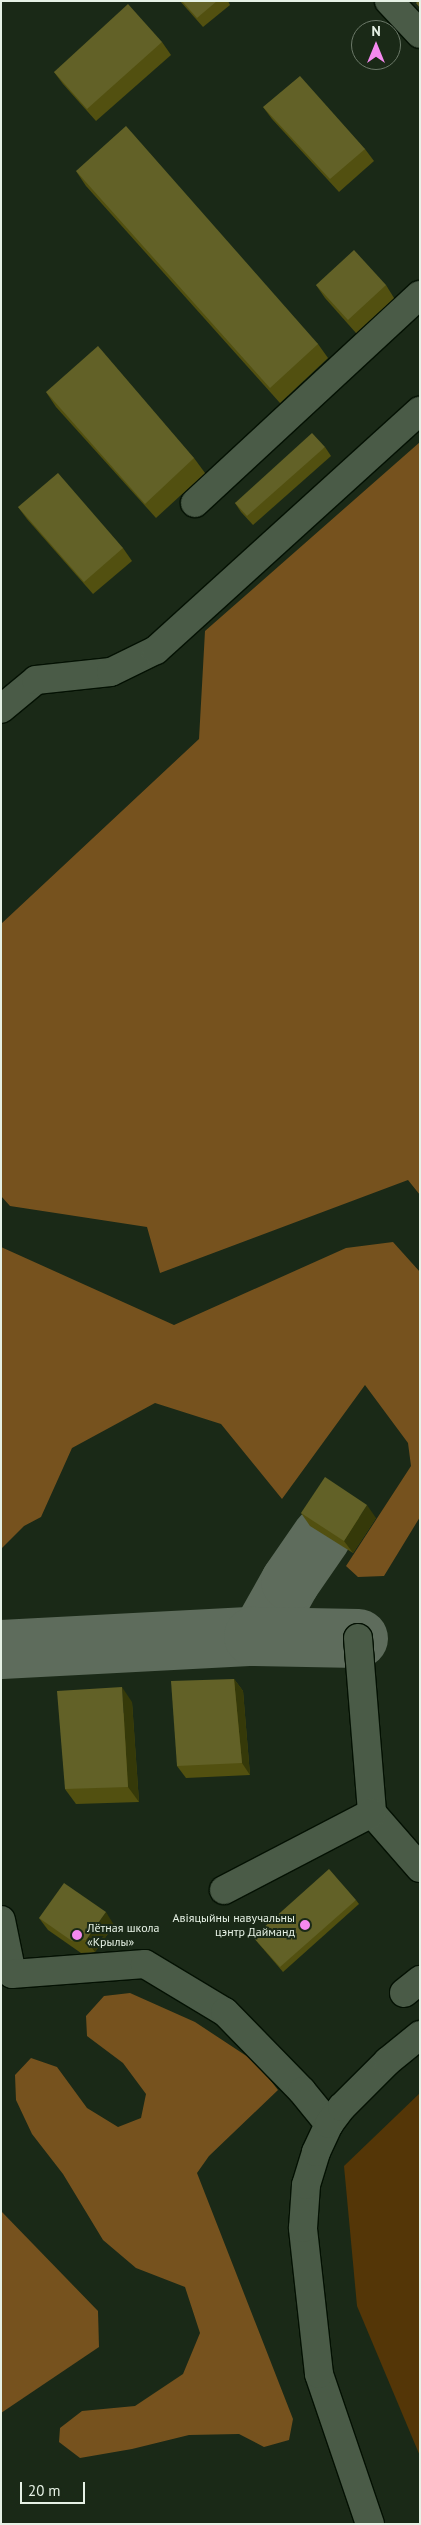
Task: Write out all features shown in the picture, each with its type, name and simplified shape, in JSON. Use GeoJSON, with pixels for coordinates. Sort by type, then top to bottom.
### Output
{"type":"FeatureCollection","features":[{"type":"Feature","properties":{"kind":"street"},"geometry":{"type":"LineString","coordinates":[[389,1],[420,34]]}},
{"type":"Feature","properties":{"kind":"street"},"geometry":{"type":"LineString","coordinates":[[195,503],[420,295]]}},
{"type":"Feature","properties":{"kind":"street"},"geometry":{"type":"LineString","coordinates":[[1,709],[36,680],[111,672],[156,650],[420,411]]}},
{"type":"Feature","properties":{"kind":"street"},"geometry":{"type":"LineString","coordinates":[[358,1638],[372,1813],[420,1868]]}},
{"type":"Feature","properties":{"kind":"street"},"geometry":{"type":"LineString","coordinates":[[224,1890],[372,1813]]}},
{"type":"Feature","properties":{"kind":"street"},"geometry":{"type":"LineString","coordinates":[[1,1920],[12,1974],[145,1964],[225,2012],[302,2091],[329,2124]]}},
{"type":"Feature","properties":{"kind":"street"},"geometry":{"type":"LineString","coordinates":[[370,2524],[319,2374],[303,2228],[306,2185],[316,2152],[329,2124],[342,2107],[388,2062],[420,2035]]}},
{"type":"Feature","properties":{"kind":"shaded area"},"geometry":{"type":"Polygon","coordinates":[[[420,442],[420,1195],[408,1180],[160,1273],[147,1227],[10,1206],[1,1196],[1,924],[199,739],[205,631],[420,442]]]}},
{"type":"Feature","properties":{"kind":"shaded area"},"geometry":{"type":"Polygon","coordinates":[[[393,1242],[420,1272],[420,1517],[384,1576],[358,1577],[346,1566],[411,1466],[408,1443],[365,1385],[282,1499],[221,1424],[155,1403],[72,1448],[41,1517],[24,1526],[1,1549],[1,1247],[174,1325],[346,1248],[393,1242]]]}},
{"type":"Feature","properties":{"kind":"shaded area"},"geometry":{"type":"Polygon","coordinates":[[[130,1993],[195,2022],[257,2063],[278,2090],[209,2156],[197,2173],[293,2419],[289,2440],[264,2447],[239,2434],[189,2435],[132,2449],[80,2458],[59,2442],[60,2428],[82,2411],[135,2406],[183,2374],[200,2333],[185,2287],[136,2268],[103,2240],[63,2174],[32,2134],[16,2100],[15,2075],[31,2058],[57,2067],[87,2108],[118,2127],[141,2118],[146,2094],[123,2063],[87,2036],[86,2016],[104,1996],[130,1993]]]}},
{"type":"Feature","properties":{"kind":"shaded area"},"geometry":{"type":"Polygon","coordinates":[[[420,2093],[420,2456],[357,2306],[344,2166],[420,2093]]]}},
{"type":"Feature","properties":{"kind":"shaded area"},"geometry":{"type":"Polygon","coordinates":[[[1,2211],[98,2311],[99,2347],[1,2413],[1,2211]]]}},
{"type":"Feature","properties":{"kind":"building"},"geometry":{"type":"Polygon","coordinates":[[[182,1],[217,1],[197,18],[182,1]]]}},
{"type":"Feature","properties":{"kind":"building"},"geometry":{"type":"Polygon","coordinates":[[[420,1],[420,8],[416,3],[420,1]]]}},
{"type":"Feature","properties":{"kind":"building"},"geometry":{"type":"Polygon","coordinates":[[[128,4],[162,42],[87,109],[54,72],[128,4]]]}},
{"type":"Feature","properties":{"kind":"building"},"geometry":{"type":"Polygon","coordinates":[[[300,76],[365,149],[330,179],[263,107],[300,76]]]}},
{"type":"Feature","properties":{"kind":"building"},"geometry":{"type":"Polygon","coordinates":[[[126,126],[318,344],[270,388],[76,171],[126,126]]]}},
{"type":"Feature","properties":{"kind":"building"},"geometry":{"type":"Polygon","coordinates":[[[354,250],[386,285],[348,320],[316,285],[354,250]]]}},
{"type":"Feature","properties":{"kind":"building"},"geometry":{"type":"Polygon","coordinates":[[[98,346],[194,458],[145,504],[46,392],[98,346]]]}},
{"type":"Feature","properties":{"kind":"building"},"geometry":{"type":"Polygon","coordinates":[[[312,433],[325,447],[247,516],[235,503],[312,433]]]}},
{"type":"Feature","properties":{"kind":"building"},"geometry":{"type":"Polygon","coordinates":[[[58,473],[123,548],[84,582],[18,507],[58,473]]]}},
{"type":"Feature","properties":{"kind":"building"},"geometry":{"type":"Polygon","coordinates":[[[325,1477],[367,1505],[344,1541],[301,1513],[325,1477]]]}},
{"type":"Feature","properties":{"kind":"building"},"geometry":{"type":"Polygon","coordinates":[[[234,1679],[242,1763],[177,1766],[171,1681],[234,1679]]]}},
{"type":"Feature","properties":{"kind":"building"},"geometry":{"type":"Polygon","coordinates":[[[122,1687],[128,1787],[65,1789],[57,1691],[122,1687]]]}},
{"type":"Feature","properties":{"kind":"building","name":"Авіяцыйны навучальны цэнтр Дайманд"},"geometry":{"type":"Polygon","coordinates":[[[329,1869],[356,1900],[280,1967],[253,1937],[329,1869]]]}},
{"type":"Feature","properties":{"kind":"building"},"geometry":{"type":"Polygon","coordinates":[[[64,1883],[106,1912],[86,1940],[72,1941],[39,1918],[64,1883]]]}},
{"type":"Feature","properties":{"kind":"taxiway"},"geometry":{"type":"LineString","coordinates":[[253,1636],[263,1629],[290,1581],[321,1536]]}},
{"type":"Feature","properties":{"kind":"taxiway"},"geometry":{"type":"LineString","coordinates":[[1,1649],[253,1636],[358,1638]]}},
{"type":"Feature","properties":{"kind":"place","name":"Авіяцыйны навучальны цэнтр Дайманд"},"geometry":{"type":"Point","coordinates":[305,1925]}},
{"type":"Feature","properties":{"kind":"place","name":"Лётная школа «Крылы»"},"geometry":{"type":"Point","coordinates":[77,1935]}}]}
